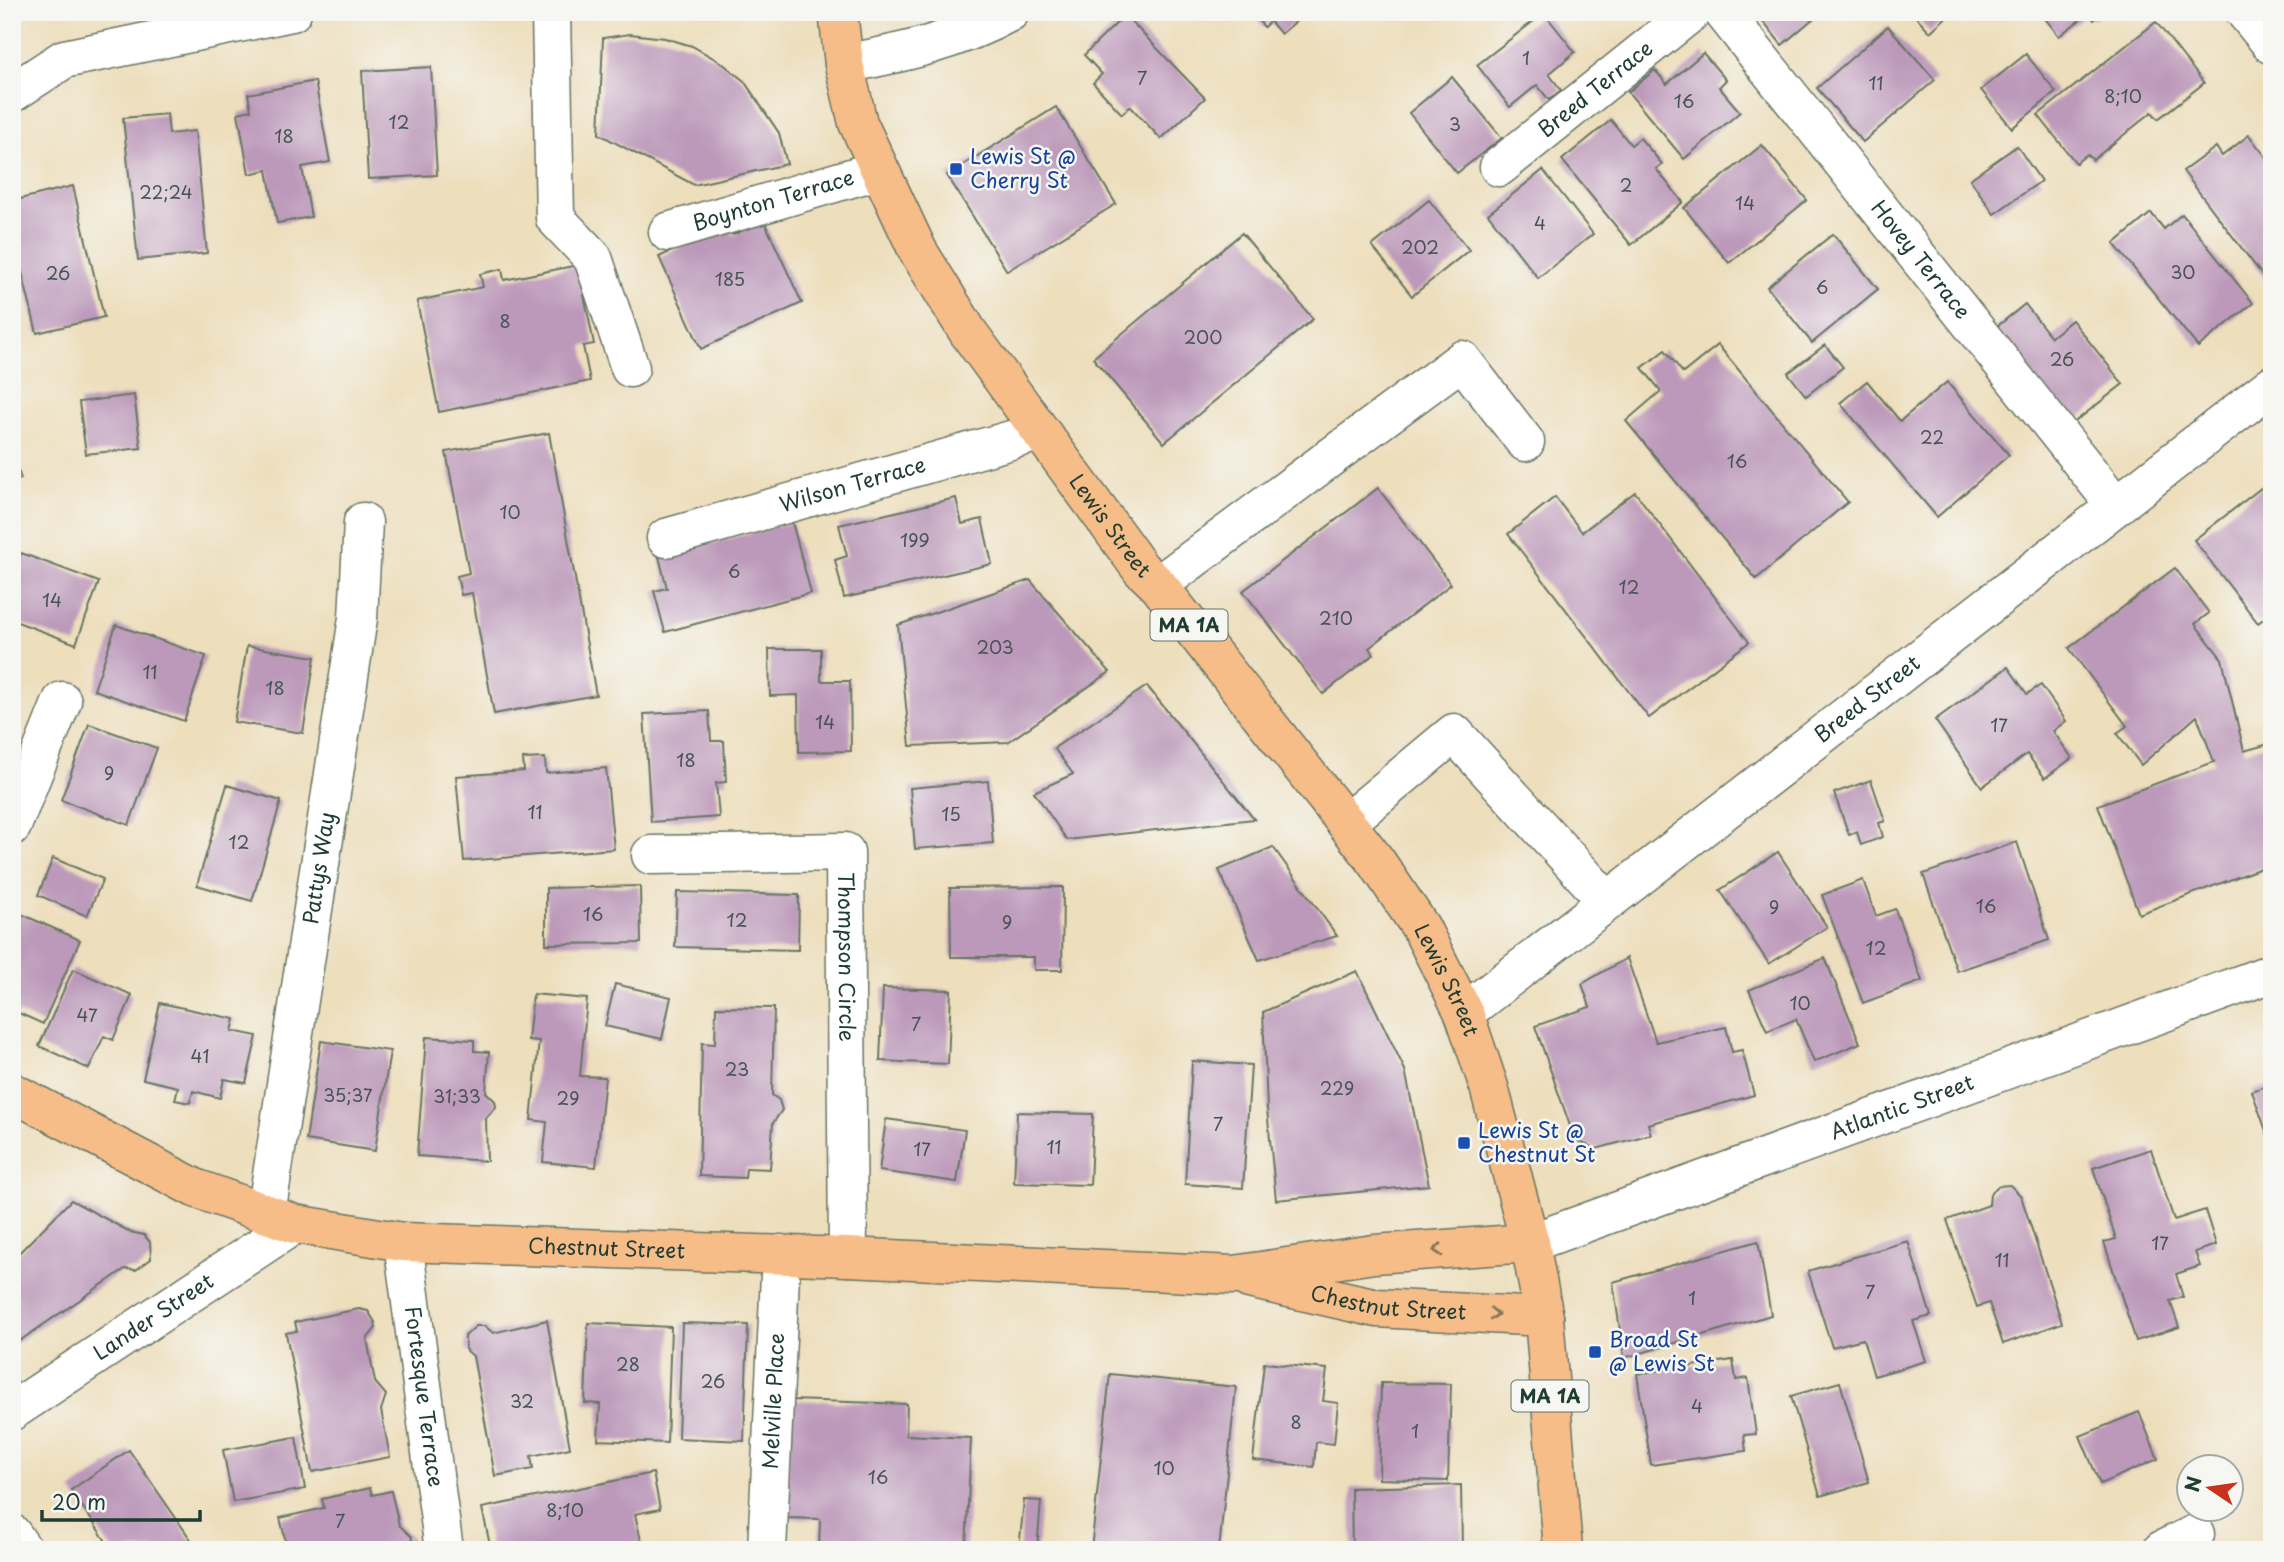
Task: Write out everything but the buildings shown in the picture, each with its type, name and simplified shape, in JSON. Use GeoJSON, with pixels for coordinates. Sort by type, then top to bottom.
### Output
{"type":"FeatureCollection","features":[{"type":"Feature","properties":{"kind":"main road","name":"Lewis Street"},"geometry":{"type":"LineString","coordinates":[[838,12],[844,64],[858,123],[918,251],[968,332],[1141,569],[1158,585],[1376,861],[1422,928],[1464,1013],[1489,1087],[1530,1242]]}},
{"type":"Feature","properties":{"kind":"main road","name":"Chestnut Street"},"geometry":{"type":"LineString","coordinates":[[12,1092],[195,1188],[281,1219],[404,1242],[781,1254],[1234,1275],[1374,1254],[1530,1242]]}},
{"type":"Feature","properties":{"kind":"main road","name":"MA 1A"},"geometry":{"type":"LineString","coordinates":[[1530,1242],[1544,1317],[1563,1550]]}},
{"type":"Feature","properties":{"kind":"main road","name":"Chestnut Street"},"geometry":{"type":"LineString","coordinates":[[1234,1275],[1314,1296],[1377,1308],[1544,1317]]}},
{"type":"Feature","properties":{"kind":"street"},"geometry":{"type":"LineString","coordinates":[[12,58],[64,59],[292,12]]}},
{"type":"Feature","properties":{"kind":"street"},"geometry":{"type":"LineString","coordinates":[[551,12],[555,218],[593,258],[631,368]]}},
{"type":"Feature","properties":{"kind":"street"},"geometry":{"type":"LineString","coordinates":[[844,64],[916,50],[979,30],[1010,12]]}},
{"type":"Feature","properties":{"kind":"street","name":"Breed Terrace"},"geometry":{"type":"LineString","coordinates":[[1499,167],[1692,12]]}},
{"type":"Feature","properties":{"kind":"street","name":"Hovey Terrace"},"geometry":{"type":"LineString","coordinates":[[1723,12],[2116,506]]}},
{"type":"Feature","properties":{"kind":"street"},"geometry":{"type":"LineString","coordinates":[[2245,12],[2272,46]]}},
{"type":"Feature","properties":{"kind":"street"},"geometry":{"type":"LineString","coordinates":[[12,93],[64,59]]}},
{"type":"Feature","properties":{"kind":"street","name":"Boynton Terrace"},"geometry":{"type":"LineString","coordinates":[[668,233],[878,170]]}},
{"type":"Feature","properties":{"kind":"street"},"geometry":{"type":"LineString","coordinates":[[1158,585],[1462,360],[1525,442]]}},
{"type":"Feature","properties":{"kind":"street","name":"Breed Street"},"geometry":{"type":"LineString","coordinates":[[1464,1013],[2272,385]]}},
{"type":"Feature","properties":{"kind":"street","name":"Wilson Terrace"},"geometry":{"type":"LineString","coordinates":[[666,538],[1039,432]]}},
{"type":"Feature","properties":{"kind":"street","name":"Pattys Way"},"geometry":{"type":"LineString","coordinates":[[281,1219],[358,618],[363,522]]}},
{"type":"Feature","properties":{"kind":"street"},"geometry":{"type":"LineString","coordinates":[[12,826],[62,701]]}},
{"type":"Feature","properties":{"kind":"street"},"geometry":{"type":"LineString","coordinates":[[1346,823],[1454,733],[1607,901]]}},
{"type":"Feature","properties":{"kind":"street","name":"Thompson Circle"},"geometry":{"type":"LineString","coordinates":[[651,855],[845,852],[848,1257]]}},
{"type":"Feature","properties":{"kind":"street","name":"Atlantic Street"},"geometry":{"type":"LineString","coordinates":[[1530,1242],[2272,973]]}},
{"type":"Feature","properties":{"kind":"street","name":"Lander Street"},"geometry":{"type":"LineString","coordinates":[[12,1411],[281,1219]]}},
{"type":"Feature","properties":{"kind":"street","name":"Fortesque Terrace"},"geometry":{"type":"LineString","coordinates":[[404,1242],[444,1550]]}},
{"type":"Feature","properties":{"kind":"street","name":"Melville Place"},"geometry":{"type":"LineString","coordinates":[[767,1550],[781,1254]]}},
{"type":"Feature","properties":{"kind":"street"},"geometry":{"type":"LineString","coordinates":[[12,1534],[23,1550]]}},
{"type":"Feature","properties":{"kind":"place","name":"Lewis St @ Cherry St"},"geometry":{"type":"Point","coordinates":[956,169]}},
{"type":"Feature","properties":{"kind":"place","name":"Lewis St @ Chestnut St"},"geometry":{"type":"Point","coordinates":[1464,1143]}},
{"type":"Feature","properties":{"kind":"place","name":"Broad St @ Lewis St"},"geometry":{"type":"Point","coordinates":[1595,1352]}}]}
